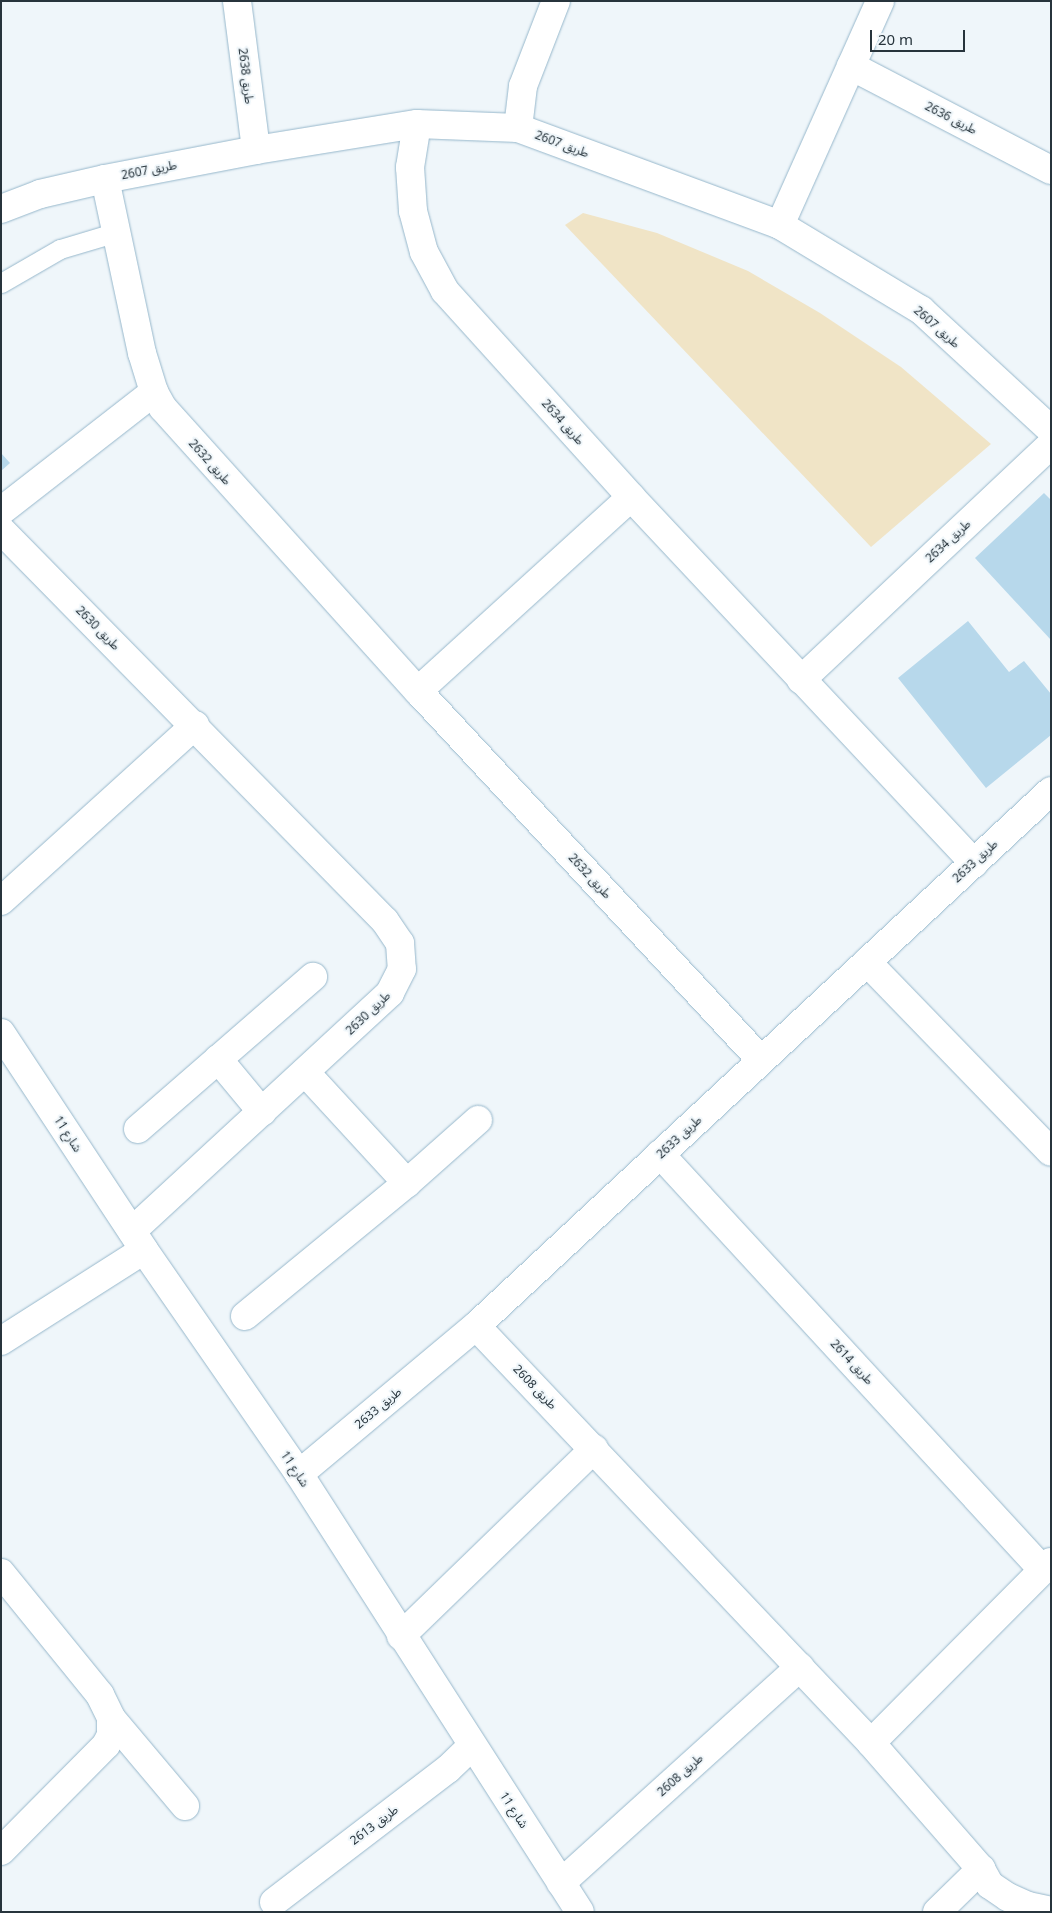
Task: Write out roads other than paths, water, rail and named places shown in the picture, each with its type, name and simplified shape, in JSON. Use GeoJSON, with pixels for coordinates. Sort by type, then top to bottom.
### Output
{"type":"FeatureCollection","features":[{"type":"Feature","properties":{"kind":"street","name":"طريق 2638"},"geometry":{"type":"LineString","coordinates":[[237,1],[256,150]]}},
{"type":"Feature","properties":{"kind":"street"},"geometry":{"type":"LineString","coordinates":[[518,128],[523,86],[556,1]]}},
{"type":"Feature","properties":{"kind":"street"},"geometry":{"type":"LineString","coordinates":[[780,225],[880,1]]}},
{"type":"Feature","properties":{"kind":"street","name":"طريق 2636"},"geometry":{"type":"LineString","coordinates":[[852,66],[1051,170]]}},
{"type":"Feature","properties":{"kind":"street","name":"طريق 2607"},"geometry":{"type":"LineString","coordinates":[[1,209],[40,194],[105,179],[256,150],[418,124],[518,128],[780,225],[921,310],[1051,430]]}},
{"type":"Feature","properties":{"kind":"street","name":"طريق 2634"},"geometry":{"type":"LineString","coordinates":[[418,124],[410,167],[413,211],[417,232],[433,272],[445,291],[631,497],[974,863]]}},
{"type":"Feature","properties":{"kind":"street","name":"طريق 2632"},"geometry":{"type":"LineString","coordinates":[[105,179],[142,353],[154,392],[174,422],[418,692],[761,1060]]}},
{"type":"Feature","properties":{"kind":"street"},"geometry":{"type":"LineString","coordinates":[[1,511],[154,392]]}},
{"type":"Feature","properties":{"kind":"street","name":"طريق 2634"},"geometry":{"type":"LineString","coordinates":[[801,680],[1051,444]]}},
{"type":"Feature","properties":{"kind":"street"},"geometry":{"type":"LineString","coordinates":[[418,692],[631,497]]}},
{"type":"Feature","properties":{"kind":"street","name":"طريق 2630"},"geometry":{"type":"LineString","coordinates":[[1,530],[386,921],[400,943],[402,969],[390,993],[262,1112],[138,1241],[1,1341]]}},
{"type":"Feature","properties":{"kind":"street"},"geometry":{"type":"LineString","coordinates":[[1,901],[195,725]]}},
{"type":"Feature","properties":{"kind":"street","name":"طريق 2633"},"geometry":{"type":"LineString","coordinates":[[299,1474],[476,1326],[1051,791]]}},
{"type":"Feature","properties":{"kind":"street"},"geometry":{"type":"LineString","coordinates":[[867,962],[1051,1152]]}},
{"type":"Feature","properties":{"kind":"street"},"geometry":{"type":"LineString","coordinates":[[138,1129],[312,977]]}},
{"type":"Feature","properties":{"kind":"street","name":"شارع 11"},"geometry":{"type":"LineString","coordinates":[[1,1033],[138,1241],[299,1474],[401,1636],[580,1912]]}},
{"type":"Feature","properties":{"kind":"street"},"geometry":{"type":"LineString","coordinates":[[218,1059],[262,1112]]}},
{"type":"Feature","properties":{"kind":"street"},"geometry":{"type":"LineString","coordinates":[[305,1072],[407,1183]]}},
{"type":"Feature","properties":{"kind":"street"},"geometry":{"type":"LineString","coordinates":[[245,1316],[407,1183],[478,1120]]}},
{"type":"Feature","properties":{"kind":"street","name":"طريق 2614"},"geometry":{"type":"LineString","coordinates":[[660,1154],[1047,1566],[871,1743]]}},
{"type":"Feature","properties":{"kind":"street","name":"طريق 2608"},"geometry":{"type":"LineString","coordinates":[[476,1326],[871,1743],[981,1870],[990,1885],[1008,1897],[1028,1906],[1051,1911]]}},
{"type":"Feature","properties":{"kind":"street"},"geometry":{"type":"LineString","coordinates":[[401,1636],[594,1449]]}},
{"type":"Feature","properties":{"kind":"street"},"geometry":{"type":"LineString","coordinates":[[1,1573],[100,1696],[110,1718],[185,1806]]}},
{"type":"Feature","properties":{"kind":"street","name":"طريق 2608"},"geometry":{"type":"LineString","coordinates":[[561,1883],[800,1667]]}},
{"type":"Feature","properties":{"kind":"street"},"geometry":{"type":"LineString","coordinates":[[1,1850],[106,1745],[111,1735],[110,1718]]}},
{"type":"Feature","properties":{"kind":"street","name":"طريق 2613"},"geometry":{"type":"LineString","coordinates":[[274,1902],[448,1769],[472,1746]]}},
{"type":"Feature","properties":{"kind":"street"},"geometry":{"type":"LineString","coordinates":[[937,1912],[981,1870]]}},
{"type":"Feature","properties":{"kind":"lane"},"geometry":{"type":"LineString","coordinates":[[1,283],[60,249],[117,232]]}}]}
